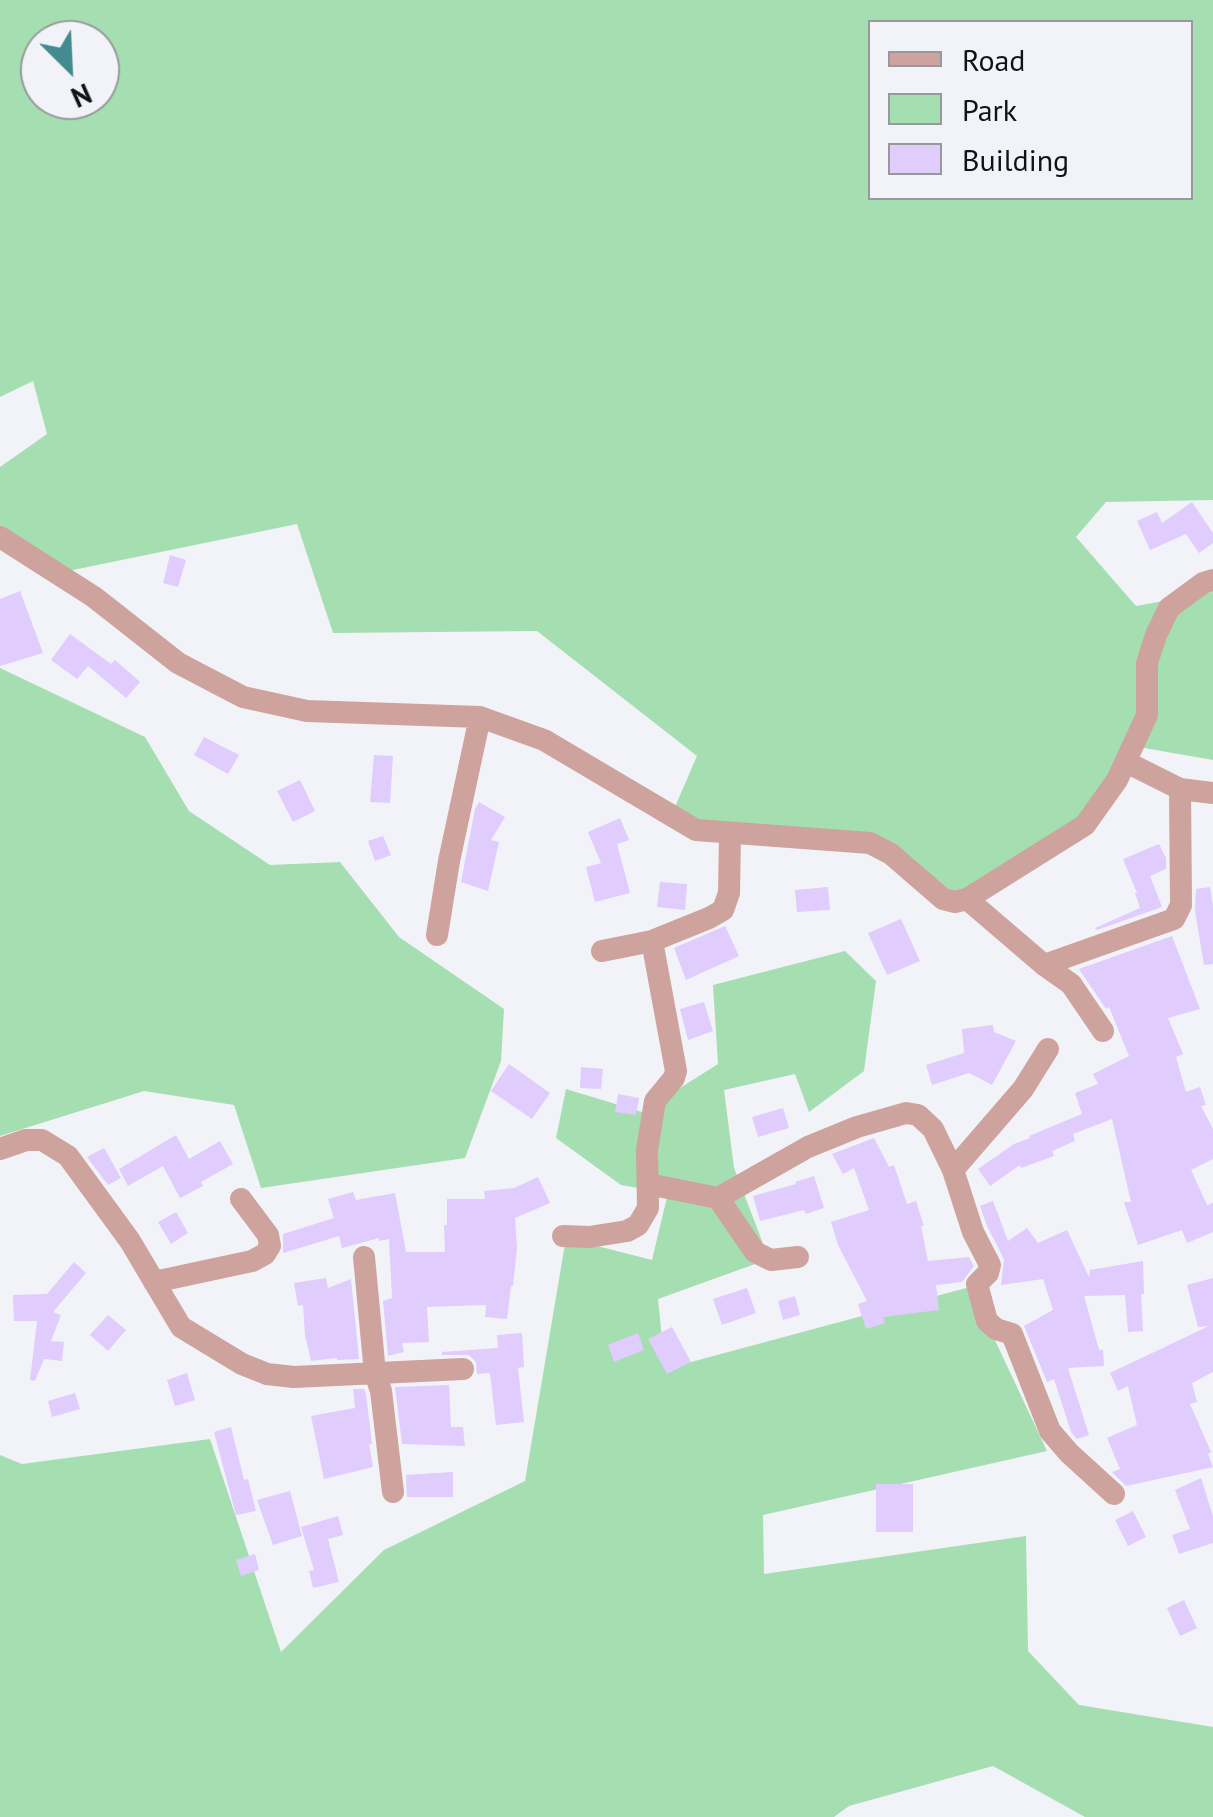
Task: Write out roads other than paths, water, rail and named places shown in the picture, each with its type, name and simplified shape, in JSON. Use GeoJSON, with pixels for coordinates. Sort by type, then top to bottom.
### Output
{"type":"FeatureCollection","features":[{"type":"Feature","properties":{"kind":"street"},"geometry":{"type":"LineString","coordinates":[[0,538],[94,597],[178,664],[243,697],[307,711],[480,717],[544,740],[696,830],[870,842],[943,899],[954,902],[967,899],[1085,825],[1117,780],[1147,715],[1148,663],[1169,608],[1213,580]]}},
{"type":"Feature","properties":{"kind":"street"},"geometry":{"type":"LineString","coordinates":[[437,935],[480,717]]}},
{"type":"Feature","properties":{"kind":"street"},"geometry":{"type":"LineString","coordinates":[[1126,762],[1180,789],[1213,793]]}},
{"type":"Feature","properties":{"kind":"street"},"geometry":{"type":"LineString","coordinates":[[1044,965],[1174,919],[1181,905],[1180,789]]}},
{"type":"Feature","properties":{"kind":"street"},"geometry":{"type":"LineString","coordinates":[[602,951],[652,941],[722,910],[728,894],[730,834]]}},
{"type":"Feature","properties":{"kind":"street"},"geometry":{"type":"LineString","coordinates":[[967,899],[1072,984],[1102,1031]]}},
{"type":"Feature","properties":{"kind":"street"},"geometry":{"type":"LineString","coordinates":[[564,1236],[589,1237],[626,1231],[638,1224],[648,1208],[646,1150],[655,1101],[676,1071],[652,941]]}},
{"type":"Feature","properties":{"kind":"street"},"geometry":{"type":"LineString","coordinates":[[953,1170],[1023,1089],[1048,1048]]}},
{"type":"Feature","properties":{"kind":"street"},"geometry":{"type":"LineString","coordinates":[[648,1184],[718,1198],[808,1147],[906,1112],[918,1115],[933,1129],[953,1170],[973,1232],[990,1265],[977,1284],[987,1321],[1012,1334],[1050,1431],[1114,1494]]}},
{"type":"Feature","properties":{"kind":"street"},"geometry":{"type":"LineString","coordinates":[[0,1149],[26,1140],[42,1140],[68,1156],[130,1240],[181,1327],[242,1364],[267,1374],[294,1377],[464,1369]]}},
{"type":"Feature","properties":{"kind":"street"},"geometry":{"type":"LineString","coordinates":[[718,1198],[755,1252],[771,1260],[798,1257]]}},
{"type":"Feature","properties":{"kind":"street"},"geometry":{"type":"LineString","coordinates":[[154,1282],[252,1261],[265,1254],[270,1246],[268,1235],[241,1199]]}},
{"type":"Feature","properties":{"kind":"street"},"geometry":{"type":"LineString","coordinates":[[364,1257],[392,1492]]}}]}
